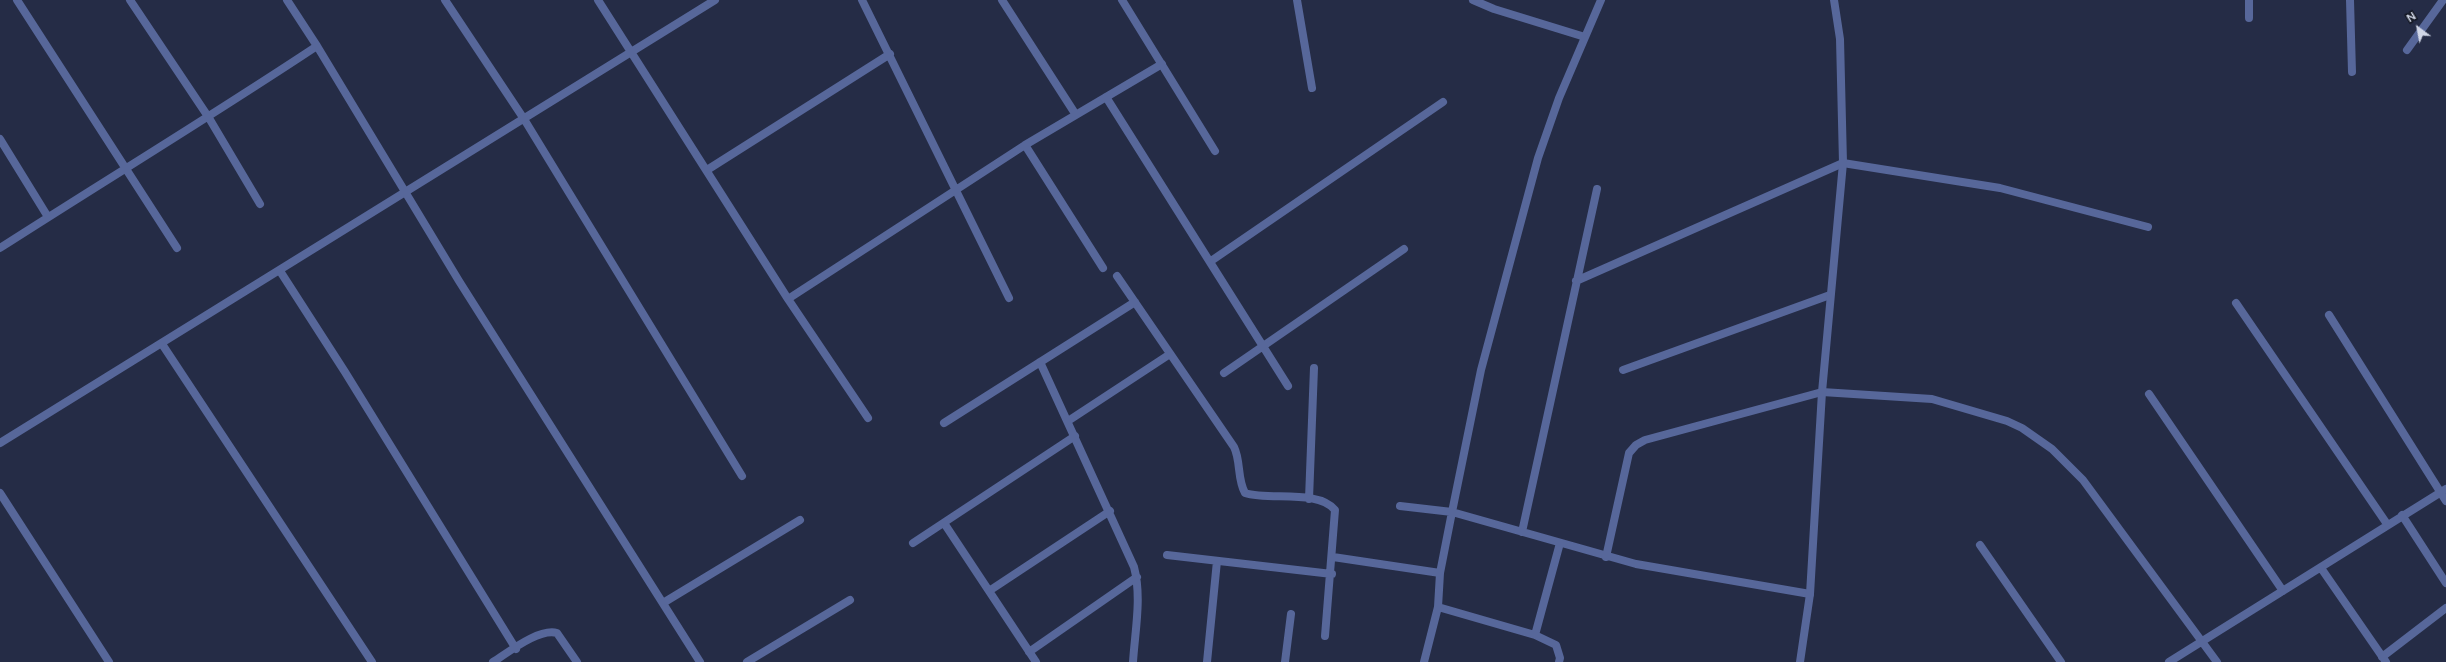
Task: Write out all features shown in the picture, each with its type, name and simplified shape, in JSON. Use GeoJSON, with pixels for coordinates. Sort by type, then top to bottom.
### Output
{"type":"FeatureCollection","features":[{"type":"Feature","properties":{"kind":"street"},"geometry":{"type":"LineString","coordinates":[[17,0],[177,248]]}},
{"type":"Feature","properties":{"kind":"street"},"geometry":{"type":"LineString","coordinates":[[130,0],[208,118],[260,204]]}},
{"type":"Feature","properties":{"kind":"street"},"geometry":{"type":"LineString","coordinates":[[287,0],[406,191],[459,281],[700,662]]}},
{"type":"Feature","properties":{"kind":"street"},"geometry":{"type":"LineString","coordinates":[[445,0],[524,119],[742,476]]}},
{"type":"Feature","properties":{"kind":"street"},"geometry":{"type":"LineString","coordinates":[[598,0],[788,299],[868,418]]}},
{"type":"Feature","properties":{"kind":"street"},"geometry":{"type":"LineString","coordinates":[[0,443],[280,271],[406,191],[715,0]]}},
{"type":"Feature","properties":{"kind":"street"},"geometry":{"type":"LineString","coordinates":[[862,0],[890,54],[955,191],[1009,298]]}},
{"type":"Feature","properties":{"kind":"street"},"geometry":{"type":"LineString","coordinates":[[1002,0],[1076,116]]}},
{"type":"Feature","properties":{"kind":"street"},"geometry":{"type":"LineString","coordinates":[[1122,0],[1214,150]]}},
{"type":"Feature","properties":{"kind":"street"},"geometry":{"type":"LineString","coordinates":[[1297,0],[1312,88]]}},
{"type":"Feature","properties":{"kind":"street"},"geometry":{"type":"LineString","coordinates":[[1473,0],[1494,9],[1585,37]]}},
{"type":"Feature","properties":{"kind":"street"},"geometry":{"type":"LineString","coordinates":[[1424,662],[1438,607],[1440,573],[1481,370],[1513,244],[1538,158],[1559,98],[1601,0]]}},
{"type":"Feature","properties":{"kind":"street"},"geometry":{"type":"LineString","coordinates":[[1800,662],[1810,594],[1822,392],[1843,163],[1842,74],[1840,38],[1834,0]]}},
{"type":"Feature","properties":{"kind":"street"},"geometry":{"type":"LineString","coordinates":[[2249,0],[2249,18]]}},
{"type":"Feature","properties":{"kind":"street"},"geometry":{"type":"LineString","coordinates":[[2350,0],[2352,72]]}},
{"type":"Feature","properties":{"kind":"street"},"geometry":{"type":"LineString","coordinates":[[2407,50],[2444,0]]}},
{"type":"Feature","properties":{"kind":"street"},"geometry":{"type":"LineString","coordinates":[[0,248],[125,167],[208,118],[317,46]]}},
{"type":"Feature","properties":{"kind":"street"},"geometry":{"type":"LineString","coordinates":[[707,170],[890,54]]}},
{"type":"Feature","properties":{"kind":"street"},"geometry":{"type":"LineString","coordinates":[[788,299],[1025,145],[1162,64]]}},
{"type":"Feature","properties":{"kind":"street"},"geometry":{"type":"LineString","coordinates":[[1106,97],[1211,261],[1288,386]]}},
{"type":"Feature","properties":{"kind":"street"},"geometry":{"type":"LineString","coordinates":[[1211,261],[1443,102]]}},
{"type":"Feature","properties":{"kind":"street"},"geometry":{"type":"LineString","coordinates":[[0,139],[48,217]]}},
{"type":"Feature","properties":{"kind":"street"},"geometry":{"type":"LineString","coordinates":[[1025,145],[1103,268]]}},
{"type":"Feature","properties":{"kind":"street"},"geometry":{"type":"LineString","coordinates":[[1576,281],[1843,163],[2000,188],[2148,227]]}},
{"type":"Feature","properties":{"kind":"street"},"geometry":{"type":"LineString","coordinates":[[1522,532],[1597,189]]}},
{"type":"Feature","properties":{"kind":"street"},"geometry":{"type":"LineString","coordinates":[[1224,373],[1404,249]]}},
{"type":"Feature","properties":{"kind":"street"},"geometry":{"type":"LineString","coordinates":[[280,271],[354,386],[516,648]]}},
{"type":"Feature","properties":{"kind":"street"},"geometry":{"type":"LineString","coordinates":[[1117,276],[1234,447],[1239,461],[1242,486],[1245,493],[1309,499],[1326,503],[1335,510],[1332,574],[1325,636]]}},
{"type":"Feature","properties":{"kind":"street"},"geometry":{"type":"LineString","coordinates":[[1623,370],[1830,295]]}},
{"type":"Feature","properties":{"kind":"street"},"geometry":{"type":"LineString","coordinates":[[944,423],[1135,302]]}},
{"type":"Feature","properties":{"kind":"street"},"geometry":{"type":"LineString","coordinates":[[2236,303],[2387,524]]}},
{"type":"Feature","properties":{"kind":"street"},"geometry":{"type":"LineString","coordinates":[[2329,315],[2443,491],[2446,501]]}},
{"type":"Feature","properties":{"kind":"street"},"geometry":{"type":"LineString","coordinates":[[162,344],[372,662]]}},
{"type":"Feature","properties":{"kind":"street"},"geometry":{"type":"LineString","coordinates":[[1068,421],[1170,354]]}},
{"type":"Feature","properties":{"kind":"street"},"geometry":{"type":"LineString","coordinates":[[1040,362],[1110,511],[1137,577],[1133,662]]}},
{"type":"Feature","properties":{"kind":"street"},"geometry":{"type":"LineString","coordinates":[[1309,499],[1314,368]]}},
{"type":"Feature","properties":{"kind":"street"},"geometry":{"type":"LineString","coordinates":[[1606,557],[1628,458],[1636,445],[1645,440],[1822,392],[1932,399],[2022,428],[2052,449],[2083,480],[2217,662]]}},
{"type":"Feature","properties":{"kind":"street"},"geometry":{"type":"LineString","coordinates":[[2149,394],[2283,591]]}},
{"type":"Feature","properties":{"kind":"street"},"geometry":{"type":"LineString","coordinates":[[913,543],[1075,436]]}},
{"type":"Feature","properties":{"kind":"street"},"geometry":{"type":"LineString","coordinates":[[2169,662],[2320,568],[2387,524],[2443,491]]}},
{"type":"Feature","properties":{"kind":"street"},"geometry":{"type":"LineString","coordinates":[[0,493],[109,662]]}},
{"type":"Feature","properties":{"kind":"street"},"geometry":{"type":"LineString","coordinates":[[1400,506],[1452,512],[1606,557],[1636,564],[1810,594]]}},
{"type":"Feature","properties":{"kind":"street"},"geometry":{"type":"LineString","coordinates":[[989,592],[1110,511]]}},
{"type":"Feature","properties":{"kind":"street"},"geometry":{"type":"LineString","coordinates":[[2402,515],[2446,583]]}},
{"type":"Feature","properties":{"kind":"street"},"geometry":{"type":"LineString","coordinates":[[663,603],[800,520]]}},
{"type":"Feature","properties":{"kind":"street"},"geometry":{"type":"LineString","coordinates":[[944,523],[1036,662]]}},
{"type":"Feature","properties":{"kind":"street"},"geometry":{"type":"LineString","coordinates":[[1535,635],[1560,543]]}},
{"type":"Feature","properties":{"kind":"street"},"geometry":{"type":"LineString","coordinates":[[1980,545],[2061,662]]}},
{"type":"Feature","properties":{"kind":"street"},"geometry":{"type":"LineString","coordinates":[[1167,555],[1332,574]]}},
{"type":"Feature","properties":{"kind":"street"},"geometry":{"type":"LineString","coordinates":[[1333,557],[1440,573]]}},
{"type":"Feature","properties":{"kind":"street"},"geometry":{"type":"LineString","coordinates":[[1207,662],[1217,561]]}},
{"type":"Feature","properties":{"kind":"street"},"geometry":{"type":"LineString","coordinates":[[2320,568],[2384,660],[2446,608]]}},
{"type":"Feature","properties":{"kind":"street"},"geometry":{"type":"LineString","coordinates":[[1030,652],[1137,577]]}},
{"type":"Feature","properties":{"kind":"street"},"geometry":{"type":"LineString","coordinates":[[747,662],[850,600]]}},
{"type":"Feature","properties":{"kind":"street"},"geometry":{"type":"LineString","coordinates":[[1438,607],[1535,635],[1556,645],[1559,651],[1559,662]]}},
{"type":"Feature","properties":{"kind":"street"},"geometry":{"type":"LineString","coordinates":[[1285,662],[1291,614]]}},
{"type":"Feature","properties":{"kind":"street"},"geometry":{"type":"LineString","coordinates":[[493,662],[540,633],[550,631],[557,633],[576,662]]}}]}
